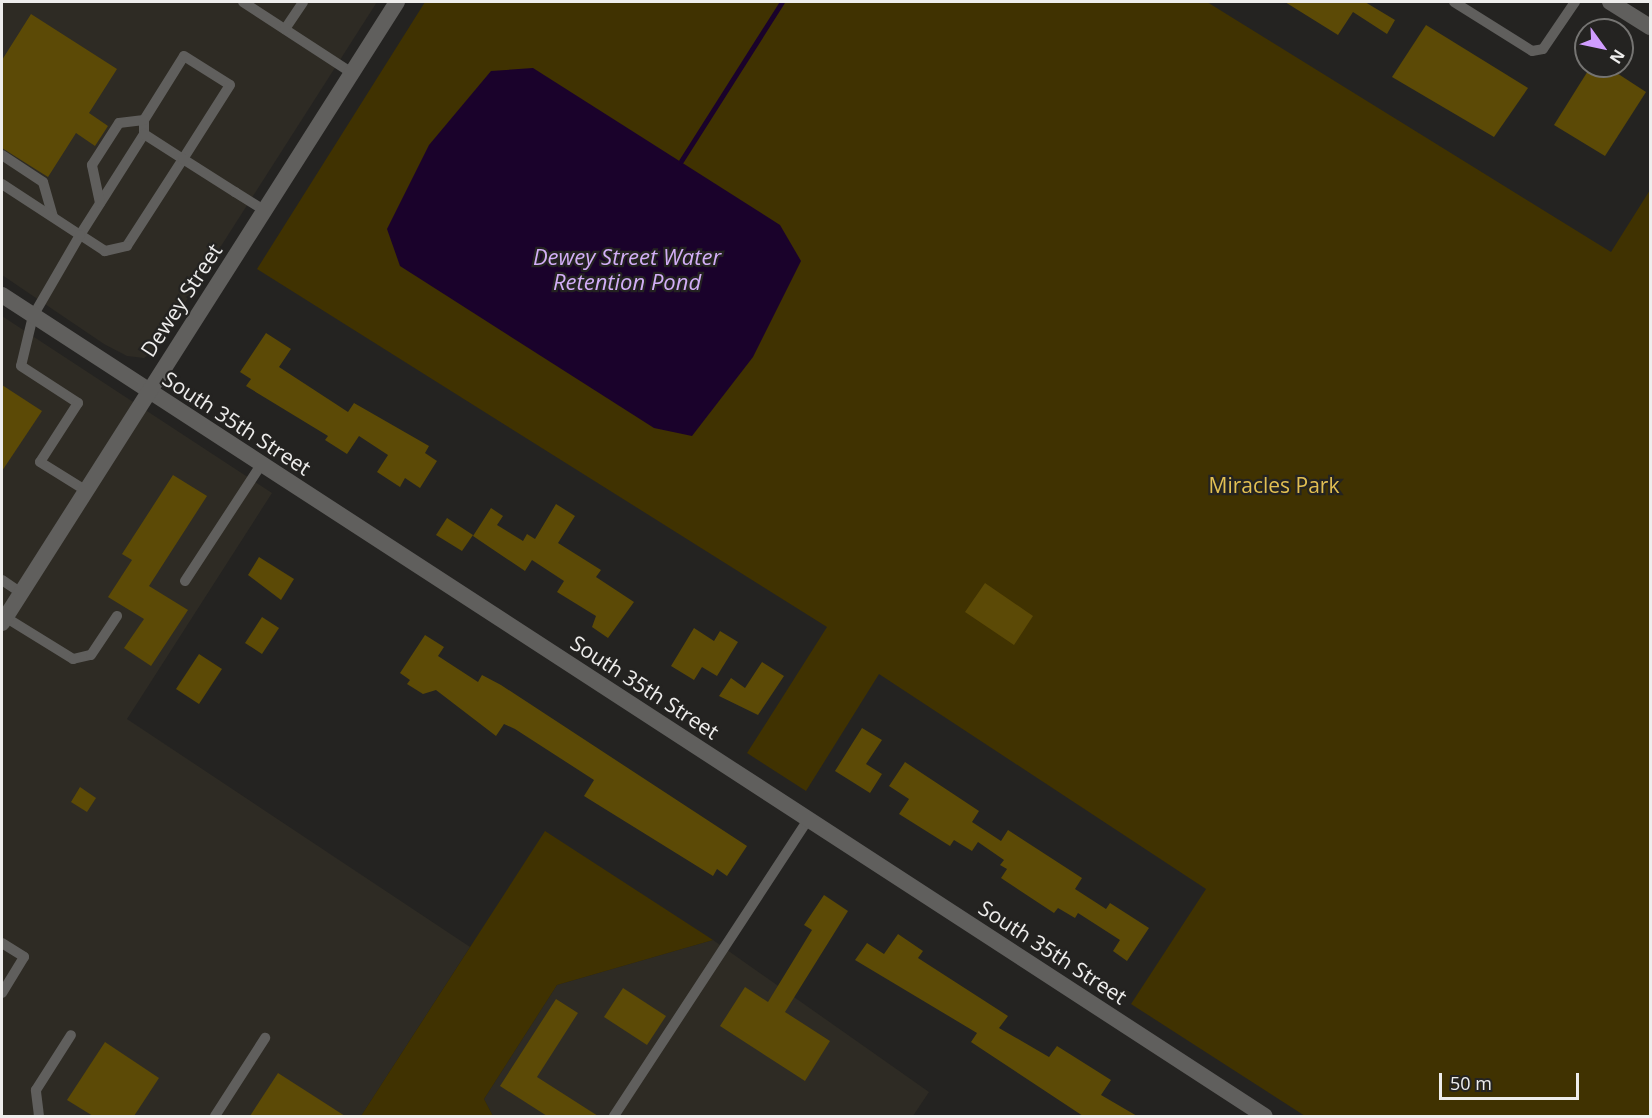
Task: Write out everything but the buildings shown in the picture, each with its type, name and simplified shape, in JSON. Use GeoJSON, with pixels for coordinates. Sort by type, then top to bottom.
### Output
{"type":"FeatureCollection","features":[{"type":"Feature","properties":{"kind":"street","name":"Dewey Street"},"geometry":{"type":"LineString","coordinates":[[3,620],[397,2]]}},
{"type":"Feature","properties":{"kind":"street"},"geometry":{"type":"LineString","coordinates":[[1610,2],[1650,27]]}},
{"type":"Feature","properties":{"kind":"street","name":"South 35th Street"},"geometry":{"type":"LineString","coordinates":[[2,295],[1265,1116]]}},
{"type":"Feature","properties":{"kind":"lane"},"geometry":{"type":"LineString","coordinates":[[243,2],[352,73]]}},
{"type":"Feature","properties":{"kind":"lane"},"geometry":{"type":"LineString","coordinates":[[285,29],[303,2]]}},
{"type":"Feature","properties":{"kind":"lane"},"geometry":{"type":"LineString","coordinates":[[1454,2],[1532,51],[1543,49],[1575,2]]}},
{"type":"Feature","properties":{"kind":"lane"},"geometry":{"type":"LineString","coordinates":[[2,184],[53,218],[80,235],[105,251],[127,246],[230,85],[184,56],[144,120],[144,134],[80,235],[33,316],[21,366],[78,403],[40,462],[86,490]]}},
{"type":"Feature","properties":{"kind":"lane"},"geometry":{"type":"LineString","coordinates":[[100,203],[92,165],[119,123],[144,120]]}},
{"type":"Feature","properties":{"kind":"lane"},"geometry":{"type":"LineString","coordinates":[[144,134],[265,211]]}},
{"type":"Feature","properties":{"kind":"lane"},"geometry":{"type":"LineString","coordinates":[[2,155],[44,182],[53,218]]}},
{"type":"Feature","properties":{"kind":"lane"},"geometry":{"type":"LineString","coordinates":[[185,581],[261,465]]}},
{"type":"Feature","properties":{"kind":"lane"},"geometry":{"type":"LineString","coordinates":[[2,580],[21,593]]}},
{"type":"Feature","properties":{"kind":"lane"},"geometry":{"type":"LineString","coordinates":[[3,620],[73,659],[91,655],[117,616]]}},
{"type":"Feature","properties":{"kind":"lane"},"geometry":{"type":"LineString","coordinates":[[614,1116],[808,819]]}},
{"type":"Feature","properties":{"kind":"lane"},"geometry":{"type":"LineString","coordinates":[[2,943],[24,957],[2,993]]}},
{"type":"Feature","properties":{"kind":"lane"},"geometry":{"type":"LineString","coordinates":[[39,1116],[36,1090],[71,1035]]}},
{"type":"Feature","properties":{"kind":"lane"},"geometry":{"type":"LineString","coordinates":[[215,1116],[265,1038]]}},
{"type":"Feature","properties":{"kind":"shaded area"},"geometry":{"type":"Polygon","coordinates":[[[2,2],[377,2],[154,351],[144,358],[127,356],[104,344],[2,275],[2,2]]]}},
{"type":"Feature","properties":{"kind":"shaded area"},"geometry":{"type":"Polygon","coordinates":[[[2,316],[272,493],[127,719],[470,947],[361,1116],[2,1116],[2,316]]]}},
{"type":"Feature","properties":{"kind":"shaded area"},"geometry":{"type":"Polygon","coordinates":[[[713,940],[929,1092],[913,1116],[493,1116],[484,1099],[557,985],[713,940]]]}},
{"type":"Feature","properties":{"kind":"green space","name":"Miracles Park"},"geometry":{"type":"Polygon","coordinates":[[[425,2],[1207,2],[1611,252],[1650,190],[1650,1116],[1305,1116],[1131,1004],[1206,889],[879,674],[806,791],[747,753],[827,627],[257,269],[425,2]]]}},
{"type":"Feature","properties":{"kind":"green space"},"geometry":{"type":"Polygon","coordinates":[[[545,831],[713,940],[557,985],[484,1099],[493,1116],[361,1116],[545,831]]]}},
{"type":"Feature","properties":{"kind":"water","name":"Dewey Street Water Retention Pond"},"geometry":{"type":"Polygon","coordinates":[[[533,68],[780,225],[801,261],[753,357],[692,436],[654,428],[400,266],[387,229],[429,145],[491,71],[533,68]]]}},
{"type":"Feature","properties":{"kind":"waterway"},"geometry":{"type":"LineString","coordinates":[[681,161],[782,2]]}}]}
